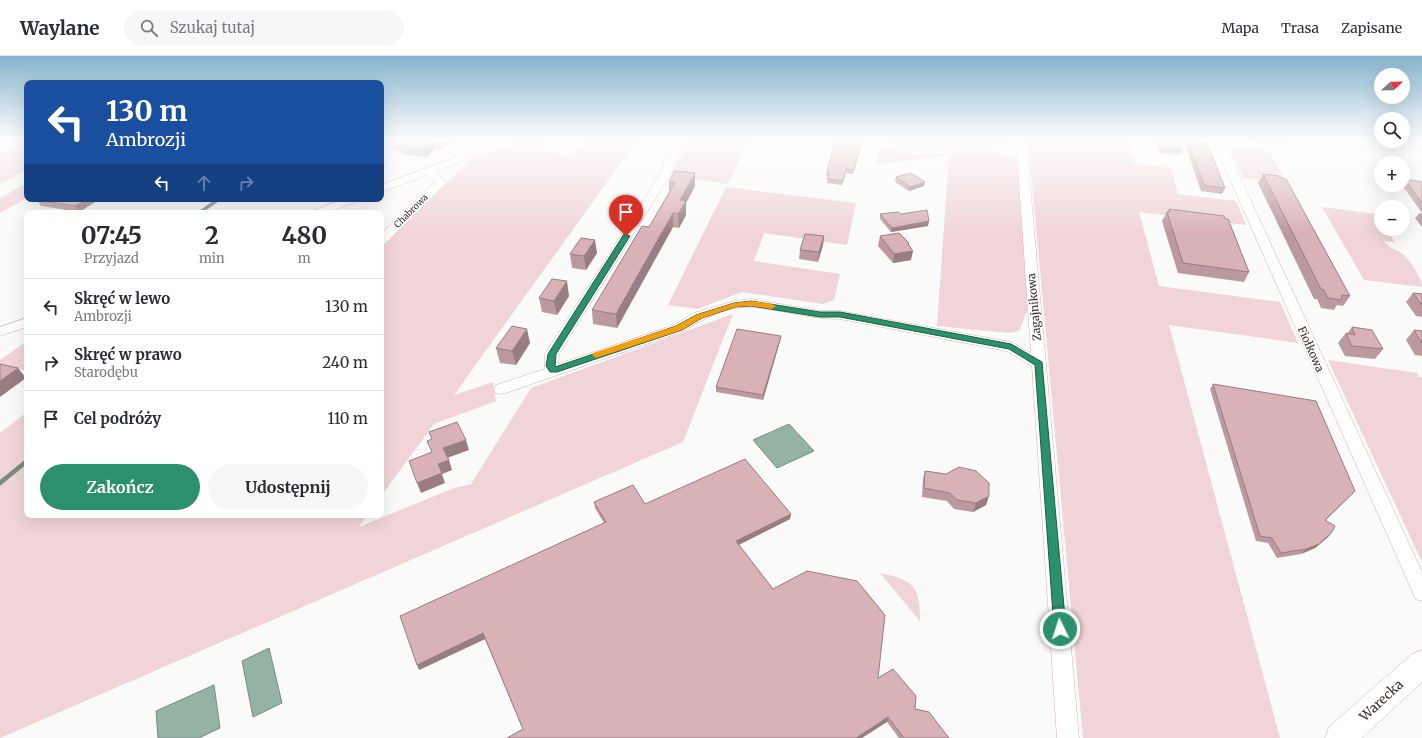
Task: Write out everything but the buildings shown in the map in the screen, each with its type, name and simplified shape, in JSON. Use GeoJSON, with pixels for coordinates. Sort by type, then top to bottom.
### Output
{"type":"FeatureCollection","features":[{"type":"Feature","properties":{"kind":"street"},"geometry":{"type":"LineString","coordinates":[[384,188],[428,171],[441,182]]}},
{"type":"Feature","properties":{"kind":"street","name":"Chabrowa"},"geometry":{"type":"LineString","coordinates":[[384,237],[452,171]]}},
{"type":"Feature","properties":{"kind":"street"},"geometry":{"type":"LineString","coordinates":[[554,370],[551,366],[552,354],[667,171]]}},
{"type":"Feature","properties":{"kind":"street","name":"Zagajnikowa"},"geometry":{"type":"LineString","coordinates":[[1024,171],[1068,738]]}},
{"type":"Feature","properties":{"kind":"street","name":"Fiołkowa"},"geometry":{"type":"LineString","coordinates":[[1232,171],[1422,593]]}},
{"type":"Feature","properties":{"kind":"street"},"geometry":{"type":"LineString","coordinates":[[324,210],[346,202]]}},
{"type":"Feature","properties":{"kind":"street"},"geometry":{"type":"LineString","coordinates":[[501,389],[679,328],[699,316],[734,305],[751,303],[820,315],[840,315],[1011,346],[1039,364]]}},
{"type":"Feature","properties":{"kind":"street"},"geometry":{"type":"LineString","coordinates":[[0,332],[24,323]]}},
{"type":"Feature","properties":{"kind":"street","name":"Warecka"},"geometry":{"type":"LineString","coordinates":[[1340,738],[1422,662]]}},
{"type":"Feature","properties":{"kind":"shaded area"},"geometry":{"type":"Polygon","coordinates":[[[0,171],[24,171],[24,171],[0,184],[0,171]]]}},
{"type":"Feature","properties":{"kind":"shaded area"},"geometry":{"type":"Polygon","coordinates":[[[459,171],[615,171],[454,395],[493,382],[496,401],[434,424],[384,492],[384,243],[459,171]]]}},
{"type":"Feature","properties":{"kind":"shaded area"},"geometry":{"type":"Polygon","coordinates":[[[672,171],[734,171],[728,184],[669,176],[672,171]]]}},
{"type":"Feature","properties":{"kind":"shaded area"},"geometry":{"type":"Polygon","coordinates":[[[948,171],[1019,171],[1028,291],[1027,311],[1019,331],[1010,333],[937,326],[948,171]]]}},
{"type":"Feature","properties":{"kind":"shaded area"},"geometry":{"type":"Polygon","coordinates":[[[1031,171],[1172,171],[1178,194],[1236,201],[1246,225],[1139,212],[1159,286],[1280,302],[1298,343],[1169,325],[1280,738],[1083,738],[1031,171]]]}},
{"type":"Feature","properties":{"kind":"shaded area"},"geometry":{"type":"Polygon","coordinates":[[[1240,171],[1280,171],[1287,183],[1243,178],[1240,171]]]}},
{"type":"Feature","properties":{"kind":"shaded area"},"geometry":{"type":"Polygon","coordinates":[[[24,185],[24,200],[0,213],[0,198],[24,185]]]}},
{"type":"Feature","properties":{"kind":"shaded area"},"geometry":{"type":"Polygon","coordinates":[[[726,187],[856,203],[847,245],[764,233],[754,261],[840,274],[834,300],[823,304],[742,292],[697,309],[668,305],[726,187]]]}},
{"type":"Feature","properties":{"kind":"shaded area"},"geometry":{"type":"Polygon","coordinates":[[[1322,207],[1374,214],[1374,236],[1391,236],[1395,242],[1384,241],[1389,247],[1405,256],[1418,275],[1422,283],[1422,287],[1364,280],[1322,207]]]}},
{"type":"Feature","properties":{"kind":"shaded area"},"geometry":{"type":"Polygon","coordinates":[[[733,314],[683,442],[0,738],[0,433],[24,414],[24,518],[365,518],[359,527],[454,488],[471,484],[531,388],[733,314]]]}},
{"type":"Feature","properties":{"kind":"shaded area"},"geometry":{"type":"Polygon","coordinates":[[[24,343],[24,370],[0,365],[0,360],[24,343]]]}},
{"type":"Feature","properties":{"kind":"shaded area"},"geometry":{"type":"Polygon","coordinates":[[[1328,360],[1417,373],[1419,377],[1422,377],[1422,562],[1328,360]]]}},
{"type":"Feature","properties":{"kind":"shaded area"},"geometry":{"type":"Polygon","coordinates":[[[789,424],[814,451],[777,468],[753,440],[789,424]]]}},
{"type":"Feature","properties":{"kind":"shaded area"},"geometry":{"type":"Polygon","coordinates":[[[880,573],[901,579],[913,586],[919,600],[920,621],[880,573]]]}},
{"type":"Feature","properties":{"kind":"shaded area"},"geometry":{"type":"Polygon","coordinates":[[[269,648],[282,703],[253,717],[242,661],[269,648]]]}},
{"type":"Feature","properties":{"kind":"shaded area"},"geometry":{"type":"Polygon","coordinates":[[[214,685],[220,728],[199,738],[158,738],[156,711],[214,685]]]}},
{"type":"Feature","properties":{"kind":"waterway"},"geometry":{"type":"LineString","coordinates":[[203,210],[215,202]]}},
{"type":"Feature","properties":{"kind":"waterway"},"geometry":{"type":"LineString","coordinates":[[0,483],[24,463]]}},
{"type":"Feature","properties":{"kind":"slow traffic"},"geometry":{"type":"LineString","coordinates":[[596,355],[679,328],[699,316],[734,305],[751,303],[772,306]]}},
{"type":"Feature","properties":{"kind":"route"},"geometry":{"type":"LineString","coordinates":[[626,236],[552,354],[551,366],[554,370],[679,328],[699,316],[734,305],[751,303],[820,315],[840,315],[1011,346],[1039,364],[1060,629]]}}]}
